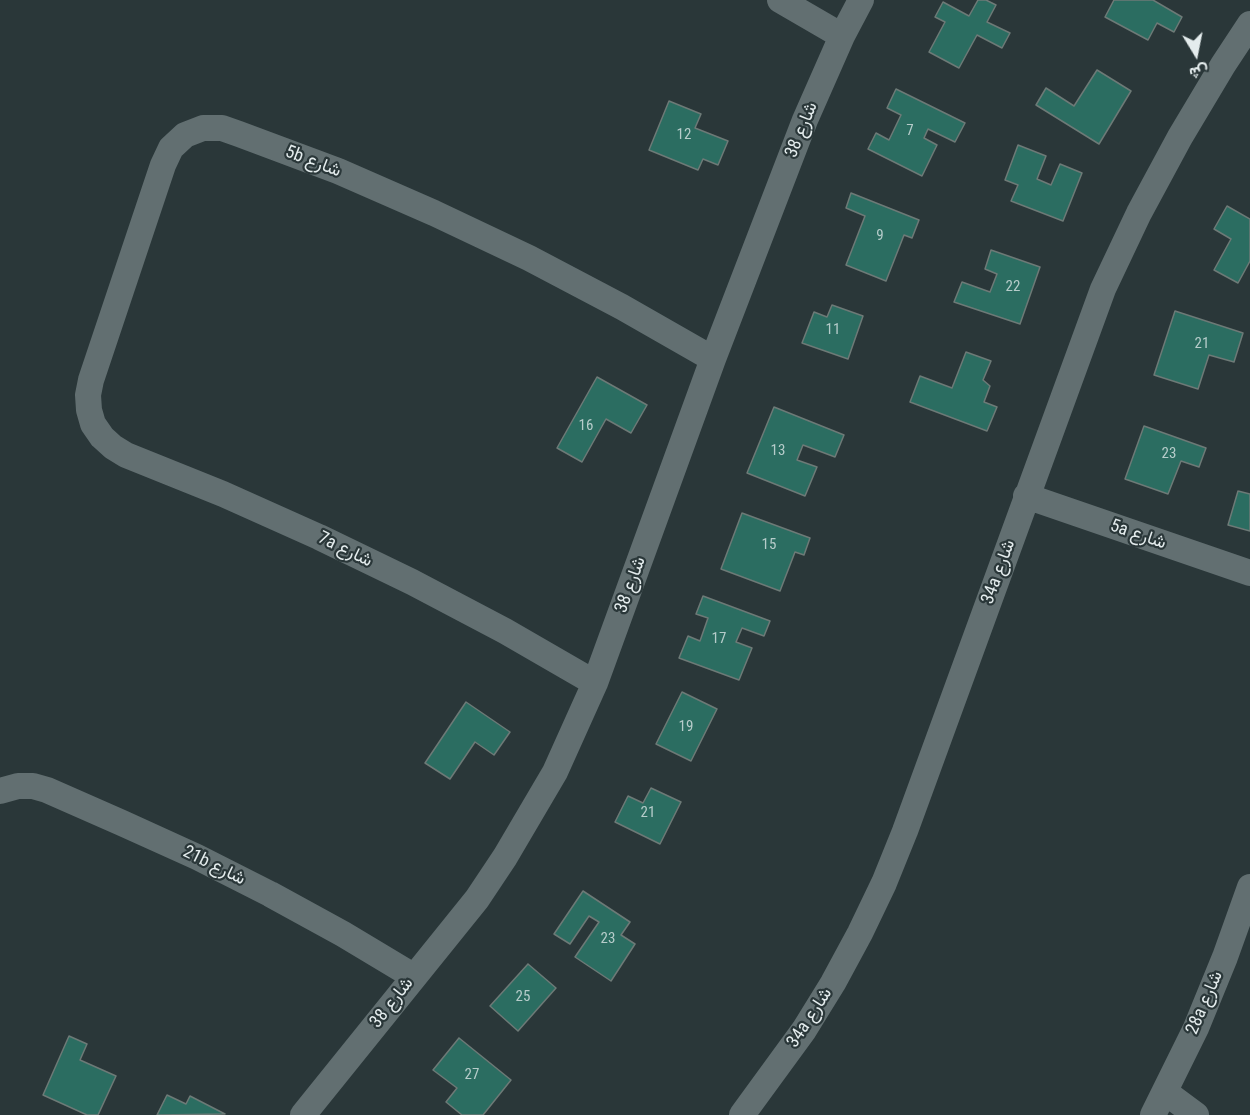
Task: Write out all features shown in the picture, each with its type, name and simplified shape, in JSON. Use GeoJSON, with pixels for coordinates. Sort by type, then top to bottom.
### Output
{"type":"FeatureCollection","features":[{"type":"Feature","properties":{"kind":"street"},"geometry":{"type":"LineString","coordinates":[[780,0],[842,36]]}},
{"type":"Feature","properties":{"kind":"street","name":"شارع 38"},"geometry":{"type":"LineString","coordinates":[[303,1115],[477,899],[506,857],[555,772],[595,683],[713,359],[805,120],[842,36],[861,0]]}},
{"type":"Feature","properties":{"kind":"street","name":"34a شارع"},"geometry":{"type":"LineString","coordinates":[[742,1115],[791,1048],[833,982],[884,883],[906,831],[1103,289],[1139,213],[1180,137],[1250,24]]}},
{"type":"Feature","properties":{"kind":"street","name":"5b شارع"},"geometry":{"type":"LineString","coordinates":[[93,424],[88,410],[91,380],[163,165],[171,148],[185,135],[203,128],[222,128],[239,134],[338,171],[434,213],[550,268],[713,359]]}},
{"type":"Feature","properties":{"kind":"street","name":"7a شارع"},"geometry":{"type":"LineString","coordinates":[[93,424],[113,447],[126,454],[287,523],[412,582],[595,683]]}},
{"type":"Feature","properties":{"kind":"street","name":"5a شارع"},"geometry":{"type":"LineString","coordinates":[[1026,496],[1250,573]]}},
{"type":"Feature","properties":{"kind":"street","name":"21b شارع"},"geometry":{"type":"LineString","coordinates":[[2,790],[18,786],[33,786],[133,827],[270,894],[413,976]]}},
{"type":"Feature","properties":{"kind":"street","name":"28a شارع"},"geometry":{"type":"LineString","coordinates":[[1153,1115],[1196,1028],[1250,887]]}},
{"type":"Feature","properties":{"kind":"street"},"geometry":{"type":"LineString","coordinates":[[1165,1092],[1196,1115]]}},
{"type":"Feature","properties":{"kind":"building"},"geometry":{"type":"Polygon","coordinates":[[[978,0],[986,0],[996,5],[987,22],[1010,33],[1002,48],[977,35],[959,68],[929,52],[945,22],[935,17],[943,2],[969,16],[978,0]]]}},
{"type":"Feature","properties":{"kind":"building"},"geometry":{"type":"Polygon","coordinates":[[[1114,0],[1153,0],[1182,17],[1174,32],[1157,23],[1148,40],[1105,17],[1114,0]]]}},
{"type":"Feature","properties":{"kind":"building"},"geometry":{"type":"Polygon","coordinates":[[[1097,70],[1131,91],[1099,144],[1036,105],[1046,88],[1074,106],[1097,70]]]}},
{"type":"Feature","properties":{"kind":"building"},"geometry":{"type":"Polygon","coordinates":[[[896,89],[965,123],[955,142],[928,129],[924,138],[937,145],[922,176],[868,149],[876,133],[889,140],[901,115],[887,108],[896,89]]]}},
{"type":"Feature","properties":{"kind":"building"},"geometry":{"type":"Polygon","coordinates":[[[669,101],[701,114],[695,128],[728,141],[718,165],[703,159],[698,170],[649,150],[669,101]]]}},
{"type":"Feature","properties":{"kind":"building"},"geometry":{"type":"Polygon","coordinates":[[[1018,145],[1046,156],[1037,179],[1051,185],[1060,164],[1082,173],[1063,221],[1011,201],[1018,185],[1005,180],[1018,145]]]}},
{"type":"Feature","properties":{"kind":"building"},"geometry":{"type":"Polygon","coordinates":[[[851,193],[919,220],[912,238],[904,235],[886,281],[846,265],[865,216],[846,208],[851,193]]]}},
{"type":"Feature","properties":{"kind":"building"},"geometry":{"type":"Polygon","coordinates":[[[1227,206],[1250,219],[1250,261],[1238,283],[1214,270],[1231,239],[1214,229],[1227,206]]]}},
{"type":"Feature","properties":{"kind":"building"},"geometry":{"type":"Polygon","coordinates":[[[991,250],[1040,267],[1020,324],[954,302],[962,282],[990,292],[997,274],[985,269],[991,250]]]}},
{"type":"Feature","properties":{"kind":"building"},"geometry":{"type":"Polygon","coordinates":[[[832,305],[863,316],[848,359],[802,343],[814,312],[827,317],[832,305]]]}},
{"type":"Feature","properties":{"kind":"building"},"geometry":{"type":"Polygon","coordinates":[[[1175,311],[1243,333],[1234,362],[1209,355],[1198,389],[1154,375],[1175,311]]]}},
{"type":"Feature","properties":{"kind":"building"},"geometry":{"type":"Polygon","coordinates":[[[966,352],[991,361],[983,380],[990,386],[984,402],[997,407],[987,431],[910,402],[920,376],[952,388],[966,352]]]}},
{"type":"Feature","properties":{"kind":"building"},"geometry":{"type":"Polygon","coordinates":[[[597,377],[647,405],[631,433],[606,419],[582,462],[557,448],[597,377]]]}},
{"type":"Feature","properties":{"kind":"building"},"geometry":{"type":"Polygon","coordinates":[[[774,407],[844,435],[835,457],[803,445],[797,460],[817,467],[805,496],[747,473],[774,407]]]}},
{"type":"Feature","properties":{"kind":"building"},"geometry":{"type":"Polygon","coordinates":[[[1144,426],[1206,448],[1199,467],[1181,461],[1168,494],[1125,479],[1144,426]]]}},
{"type":"Feature","properties":{"kind":"building"},"geometry":{"type":"Polygon","coordinates":[[[1238,491],[1250,494],[1250,531],[1228,525],[1238,491]]]}},
{"type":"Feature","properties":{"kind":"building"},"geometry":{"type":"Polygon","coordinates":[[[742,513],[810,538],[804,555],[795,552],[780,591],[721,569],[742,513]]]}},
{"type":"Feature","properties":{"kind":"building"},"geometry":{"type":"Polygon","coordinates":[[[703,596],[770,621],[764,636],[742,628],[736,642],[752,648],[739,680],[679,658],[688,636],[700,641],[708,618],[696,614],[703,596]]]}},
{"type":"Feature","properties":{"kind":"building"},"geometry":{"type":"Polygon","coordinates":[[[682,692],[717,709],[691,761],[656,744],[682,692]]]}},
{"type":"Feature","properties":{"kind":"building"},"geometry":{"type":"Polygon","coordinates":[[[466,702],[510,732],[494,755],[475,742],[450,779],[425,763],[466,702]]]}},
{"type":"Feature","properties":{"kind":"building"},"geometry":{"type":"Polygon","coordinates":[[[651,788],[681,802],[660,844],[615,822],[628,796],[643,803],[651,788]]]}},
{"type":"Feature","properties":{"kind":"building"},"geometry":{"type":"Polygon","coordinates":[[[583,891],[630,922],[621,935],[635,944],[611,981],[575,957],[599,922],[589,916],[570,944],[554,934],[583,891]]]}},
{"type":"Feature","properties":{"kind":"building"},"geometry":{"type":"Polygon","coordinates":[[[528,964],[556,988],[518,1031],[490,1006],[528,964]]]}},
{"type":"Feature","properties":{"kind":"building"},"geometry":{"type":"Polygon","coordinates":[[[69,1036],[87,1044],[80,1060],[116,1076],[98,1115],[87,1115],[43,1095],[69,1036]]]}},
{"type":"Feature","properties":{"kind":"building"},"geometry":{"type":"Polygon","coordinates":[[[459,1038],[511,1080],[483,1115],[462,1115],[446,1102],[457,1088],[433,1070],[459,1038]]]}},
{"type":"Feature","properties":{"kind":"building"},"geometry":{"type":"Polygon","coordinates":[[[167,1095],[186,1104],[190,1096],[225,1114],[157,1115],[167,1095]]]}}]}
